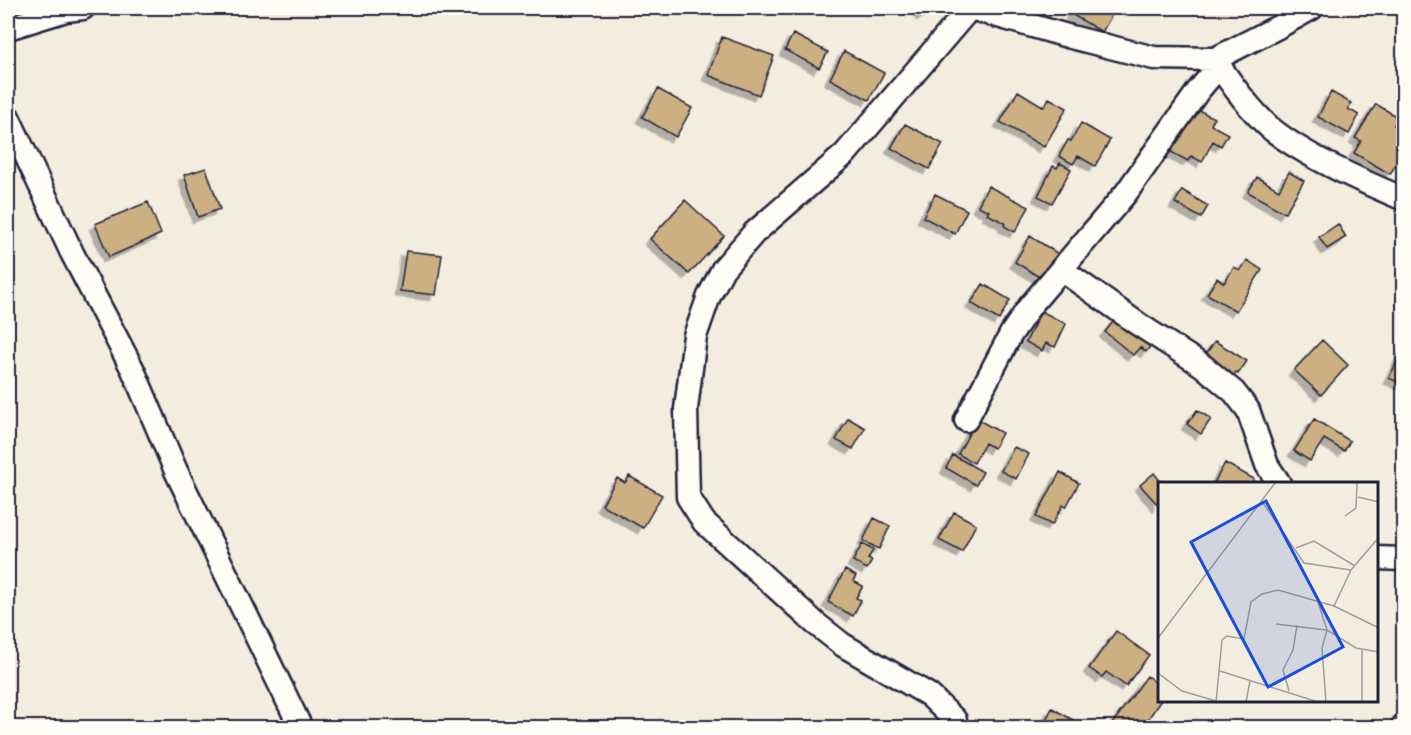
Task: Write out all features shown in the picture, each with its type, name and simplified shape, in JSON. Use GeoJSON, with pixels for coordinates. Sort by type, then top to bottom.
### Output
{"type":"FeatureCollection","features":[{"type":"Feature","properties":{"kind":"street"},"geometry":{"type":"LineString","coordinates":[[8,28],[66,10],[83,8]]}},
{"type":"Feature","properties":{"kind":"street"},"geometry":{"type":"LineString","coordinates":[[957,728],[955,720],[929,695],[843,645],[815,623],[704,522],[688,497],[686,409],[695,336],[709,296],[723,269],[754,233],[845,154],[970,8],[1154,58],[1217,62]]}},
{"type":"Feature","properties":{"kind":"street"},"geometry":{"type":"LineString","coordinates":[[966,420],[1011,334],[1030,306],[1126,193],[1217,62],[1312,8]]}},
{"type":"Feature","properties":{"kind":"street"},"geometry":{"type":"LineString","coordinates":[[1217,62],[1231,84],[1269,127],[1336,168],[1404,199]]}},
{"type":"Feature","properties":{"kind":"street"},"geometry":{"type":"LineString","coordinates":[[8,117],[72,254],[134,370],[176,471],[301,728]]}},
{"type":"Feature","properties":{"kind":"street"},"geometry":{"type":"LineString","coordinates":[[1062,270],[1138,324],[1203,366],[1234,392],[1248,410],[1267,465],[1278,482]]}},
{"type":"Feature","properties":{"kind":"street"},"geometry":{"type":"LineString","coordinates":[[1378,558],[1404,559]]}},
{"type":"Feature","properties":{"kind":"building"},"geometry":{"type":"Polygon","coordinates":[[[918,8],[936,8],[922,15],[918,8]]]}},
{"type":"Feature","properties":{"kind":"building"},"geometry":{"type":"Polygon","coordinates":[[[1027,8],[1040,8],[1051,13],[1045,26],[1023,15],[1027,8]]]}},
{"type":"Feature","properties":{"kind":"building"},"geometry":{"type":"Polygon","coordinates":[[[1074,8],[1116,8],[1102,32],[1071,14],[1074,8]]]}},
{"type":"Feature","properties":{"kind":"building"},"geometry":{"type":"Polygon","coordinates":[[[793,34],[828,52],[819,68],[785,50],[793,34]]]}},
{"type":"Feature","properties":{"kind":"building"},"geometry":{"type":"Polygon","coordinates":[[[722,37],[774,56],[759,95],[708,75],[722,37]]]}},
{"type":"Feature","properties":{"kind":"building"},"geometry":{"type":"Polygon","coordinates":[[[844,51],[884,73],[869,100],[830,79],[844,51]]]}},
{"type":"Feature","properties":{"kind":"building"},"geometry":{"type":"Polygon","coordinates":[[[658,89],[692,108],[676,137],[642,117],[658,89]]]}},
{"type":"Feature","properties":{"kind":"building"},"geometry":{"type":"Polygon","coordinates":[[[1018,91],[1044,107],[1049,98],[1067,108],[1044,147],[1000,122],[1018,91]]]}},
{"type":"Feature","properties":{"kind":"building"},"geometry":{"type":"Polygon","coordinates":[[[1331,92],[1351,103],[1348,109],[1359,115],[1349,134],[1318,117],[1331,92]]]}},
{"type":"Feature","properties":{"kind":"building"},"geometry":{"type":"Polygon","coordinates":[[[1376,104],[1399,118],[1394,125],[1404,130],[1404,151],[1390,174],[1354,153],[1361,141],[1355,138],[1376,104]]]}},
{"type":"Feature","properties":{"kind":"building"},"geometry":{"type":"Polygon","coordinates":[[[1195,108],[1214,118],[1211,125],[1228,134],[1221,146],[1213,141],[1202,162],[1191,156],[1188,161],[1171,152],[1195,108]]]}},
{"type":"Feature","properties":{"kind":"building"},"geometry":{"type":"Polygon","coordinates":[[[1081,123],[1110,140],[1095,166],[1078,156],[1073,164],[1059,156],[1081,123]]]}},
{"type":"Feature","properties":{"kind":"building"},"geometry":{"type":"Polygon","coordinates":[[[905,124],[943,144],[929,169],[891,148],[905,124]]]}},
{"type":"Feature","properties":{"kind":"building"},"geometry":{"type":"Polygon","coordinates":[[[1060,163],[1071,169],[1052,203],[1038,196],[1053,166],[1057,168],[1060,163]]]}},
{"type":"Feature","properties":{"kind":"building"},"geometry":{"type":"Polygon","coordinates":[[[206,168],[220,209],[198,217],[184,175],[206,168]]]}},
{"type":"Feature","properties":{"kind":"building"},"geometry":{"type":"Polygon","coordinates":[[[1289,172],[1304,181],[1285,213],[1248,192],[1257,177],[1279,190],[1289,172]]]}},
{"type":"Feature","properties":{"kind":"building"},"geometry":{"type":"Polygon","coordinates":[[[988,186],[1029,207],[1015,232],[1004,226],[1005,223],[987,214],[989,211],[978,206],[988,186]]]}},
{"type":"Feature","properties":{"kind":"building"},"geometry":{"type":"Polygon","coordinates":[[[1182,190],[1208,206],[1201,218],[1175,203],[1182,190]]]}},
{"type":"Feature","properties":{"kind":"building"},"geometry":{"type":"Polygon","coordinates":[[[935,194],[967,210],[955,234],[923,217],[935,194]]]}},
{"type":"Feature","properties":{"kind":"building"},"geometry":{"type":"Polygon","coordinates":[[[685,200],[724,236],[689,274],[650,239],[685,200]]]}},
{"type":"Feature","properties":{"kind":"building"},"geometry":{"type":"Polygon","coordinates":[[[148,202],[161,234],[109,257],[95,224],[148,202]]]}},
{"type":"Feature","properties":{"kind":"building"},"geometry":{"type":"Polygon","coordinates":[[[1338,224],[1346,237],[1327,249],[1319,237],[1338,224]]]}},
{"type":"Feature","properties":{"kind":"building"},"geometry":{"type":"Polygon","coordinates":[[[1030,236],[1060,255],[1044,280],[1015,262],[1030,236]]]}},
{"type":"Feature","properties":{"kind":"building"},"geometry":{"type":"Polygon","coordinates":[[[406,251],[442,255],[436,295],[400,291],[406,251]]]}},
{"type":"Feature","properties":{"kind":"building"},"geometry":{"type":"Polygon","coordinates":[[[1247,260],[1262,270],[1236,311],[1207,294],[1217,278],[1224,283],[1234,267],[1240,271],[1247,260]]]}},
{"type":"Feature","properties":{"kind":"building"},"geometry":{"type":"Polygon","coordinates":[[[983,284],[1010,300],[999,320],[971,303],[983,284]]]}},
{"type":"Feature","properties":{"kind":"building"},"geometry":{"type":"Polygon","coordinates":[[[1041,311],[1066,324],[1055,347],[1046,343],[1042,351],[1026,342],[1041,311]]]}},
{"type":"Feature","properties":{"kind":"building"},"geometry":{"type":"Polygon","coordinates":[[[1121,312],[1155,340],[1146,352],[1140,347],[1133,355],[1105,332],[1121,312]]]}},
{"type":"Feature","properties":{"kind":"building"},"geometry":{"type":"Polygon","coordinates":[[[1322,340],[1348,365],[1321,395],[1294,370],[1322,340]]]}},
{"type":"Feature","properties":{"kind":"building"},"geometry":{"type":"Polygon","coordinates":[[[1215,341],[1247,361],[1238,374],[1236,372],[1229,381],[1200,362],[1215,341]]]}},
{"type":"Feature","properties":{"kind":"building"},"geometry":{"type":"Polygon","coordinates":[[[1404,347],[1404,385],[1389,378],[1404,347]]]}},
{"type":"Feature","properties":{"kind":"building"},"geometry":{"type":"Polygon","coordinates":[[[1197,410],[1211,419],[1201,434],[1187,424],[1197,410]]]}},
{"type":"Feature","properties":{"kind":"building"},"geometry":{"type":"Polygon","coordinates":[[[848,418],[865,428],[853,449],[836,440],[848,418]]]}},
{"type":"Feature","properties":{"kind":"building"},"geometry":{"type":"Polygon","coordinates":[[[977,419],[1002,433],[994,448],[985,443],[974,463],[958,454],[977,419]]]}},
{"type":"Feature","properties":{"kind":"building"},"geometry":{"type":"Polygon","coordinates":[[[1314,419],[1350,441],[1344,451],[1324,439],[1310,461],[1294,451],[1314,419]]]}},
{"type":"Feature","properties":{"kind":"building"},"geometry":{"type":"Polygon","coordinates":[[[1014,447],[1029,454],[1016,479],[1001,471],[1014,447]]]}},
{"type":"Feature","properties":{"kind":"building"},"geometry":{"type":"Polygon","coordinates":[[[953,455],[983,472],[976,485],[946,468],[953,455]]]}},
{"type":"Feature","properties":{"kind":"building"},"geometry":{"type":"Polygon","coordinates":[[[1225,463],[1254,479],[1252,482],[1215,482],[1225,463]]]}},
{"type":"Feature","properties":{"kind":"building"},"geometry":{"type":"Polygon","coordinates":[[[1060,472],[1079,483],[1066,507],[1063,505],[1052,525],[1036,517],[1060,472]]]}},
{"type":"Feature","properties":{"kind":"building"},"geometry":{"type":"Polygon","coordinates":[[[1154,473],[1161,482],[1158,482],[1158,505],[1140,485],[1154,473]]]}},
{"type":"Feature","properties":{"kind":"building"},"geometry":{"type":"Polygon","coordinates":[[[629,476],[662,495],[643,528],[602,505],[617,478],[625,483],[629,476]]]}},
{"type":"Feature","properties":{"kind":"building"},"geometry":{"type":"Polygon","coordinates":[[[954,512],[976,524],[962,552],[939,540],[954,512]]]}},
{"type":"Feature","properties":{"kind":"building"},"geometry":{"type":"Polygon","coordinates":[[[874,518],[890,526],[879,549],[863,541],[874,518]]]}},
{"type":"Feature","properties":{"kind":"building"},"geometry":{"type":"Polygon","coordinates":[[[862,544],[873,550],[868,559],[872,561],[867,569],[853,561],[862,544]]]}},
{"type":"Feature","properties":{"kind":"building"},"geometry":{"type":"Polygon","coordinates":[[[845,570],[856,576],[853,581],[863,586],[856,598],[861,600],[853,616],[828,602],[845,570]]]}},
{"type":"Feature","properties":{"kind":"building"},"geometry":{"type":"Polygon","coordinates":[[[1116,631],[1149,655],[1126,686],[1106,672],[1102,677],[1089,668],[1116,631]]]}},
{"type":"Feature","properties":{"kind":"building"},"geometry":{"type":"Polygon","coordinates":[[[1147,676],[1158,684],[1160,702],[1142,728],[1109,728],[1147,676]]]}},
{"type":"Feature","properties":{"kind":"building"},"geometry":{"type":"Polygon","coordinates":[[[1052,708],[1082,725],[1081,728],[1050,728],[1044,724],[1052,708]]]}}]}
